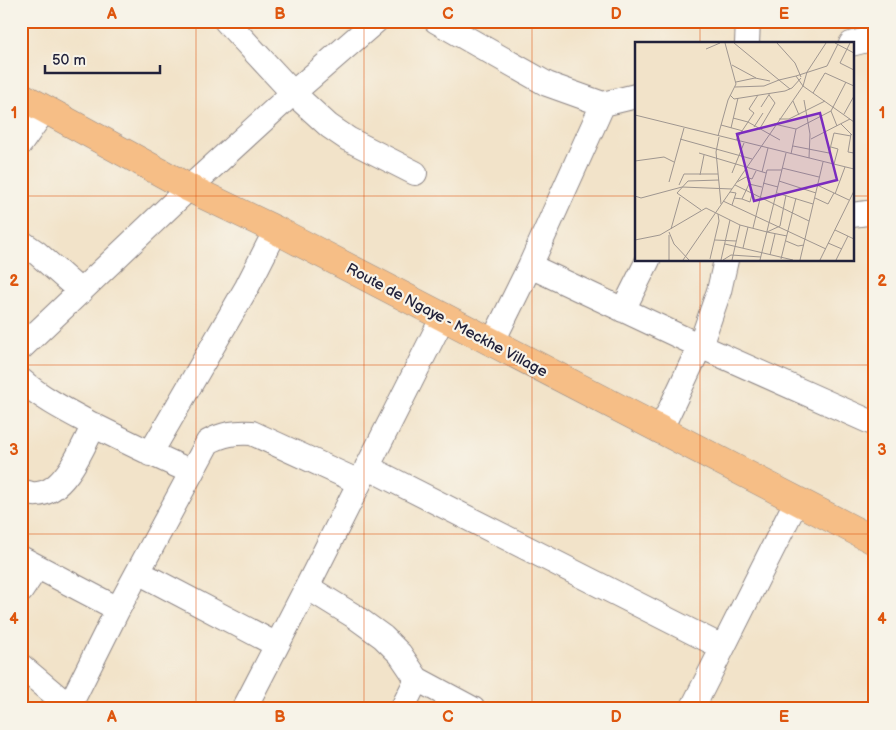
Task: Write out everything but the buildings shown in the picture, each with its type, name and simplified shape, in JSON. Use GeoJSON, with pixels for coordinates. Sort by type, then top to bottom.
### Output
{"type":"FeatureCollection","features":[{"type":"Feature","properties":{"kind":"main road","name":"Route de Ngaye - Meckhe Village"},"geometry":{"type":"LineString","coordinates":[[21,96],[189,188],[276,230],[796,502],[875,541]]}},
{"type":"Feature","properties":{"kind":"street"},"geometry":{"type":"LineString","coordinates":[[226,21],[293,92],[329,126],[348,140],[415,173]]}},
{"type":"Feature","properties":{"kind":"street"},"geometry":{"type":"LineString","coordinates":[[21,348],[293,92],[376,21]]}},
{"type":"Feature","properties":{"kind":"street"},"geometry":{"type":"LineString","coordinates":[[436,21],[547,84],[603,104],[635,96]]}},
{"type":"Feature","properties":{"kind":"street"},"geometry":{"type":"LineString","coordinates":[[747,42],[748,21]]}},
{"type":"Feature","properties":{"kind":"street"},"geometry":{"type":"LineString","coordinates":[[854,43],[875,38]]}},
{"type":"Feature","properties":{"kind":"street"},"geometry":{"type":"LineString","coordinates":[[492,343],[530,266],[603,104]]}},
{"type":"Feature","properties":{"kind":"street"},"geometry":{"type":"LineString","coordinates":[[21,143],[45,109]]}},
{"type":"Feature","properties":{"kind":"street"},"geometry":{"type":"LineString","coordinates":[[854,215],[875,212]]}},
{"type":"Feature","properties":{"kind":"street"},"geometry":{"type":"LineString","coordinates":[[150,454],[247,287],[276,230]]}},
{"type":"Feature","properties":{"kind":"street"},"geometry":{"type":"LineString","coordinates":[[21,242],[37,253],[81,292]]}},
{"type":"Feature","properties":{"kind":"street"},"geometry":{"type":"LineString","coordinates":[[623,310],[648,261]]}},
{"type":"Feature","properties":{"kind":"street"},"geometry":{"type":"LineString","coordinates":[[660,431],[700,346],[719,291],[726,261]]}},
{"type":"Feature","properties":{"kind":"street"},"geometry":{"type":"LineString","coordinates":[[530,266],[700,346],[875,424]]}},
{"type":"Feature","properties":{"kind":"street"},"geometry":{"type":"LineString","coordinates":[[248,708],[363,474],[443,317]]}},
{"type":"Feature","properties":{"kind":"street"},"geometry":{"type":"LineString","coordinates":[[21,380],[35,392],[94,425],[150,454],[192,472]]}},
{"type":"Feature","properties":{"kind":"street"},"geometry":{"type":"LineString","coordinates":[[21,491],[37,494],[49,491],[62,480],[71,468],[94,425]]}},
{"type":"Feature","properties":{"kind":"street"},"geometry":{"type":"LineString","coordinates":[[21,666],[70,708],[118,609],[208,442],[221,435],[237,432],[252,433],[363,474],[722,647]]}},
{"type":"Feature","properties":{"kind":"street"},"geometry":{"type":"LineString","coordinates":[[692,709],[796,502]]}},
{"type":"Feature","properties":{"kind":"street"},"geometry":{"type":"LineString","coordinates":[[21,591],[29,562],[118,609]]}},
{"type":"Feature","properties":{"kind":"street"},"geometry":{"type":"LineString","coordinates":[[138,572],[278,645]]}},
{"type":"Feature","properties":{"kind":"street"},"geometry":{"type":"LineString","coordinates":[[307,588],[354,616],[383,637],[400,654],[417,678],[473,709]]}},
{"type":"Feature","properties":{"kind":"street"},"geometry":{"type":"LineString","coordinates":[[402,709],[417,678]]}}]}
